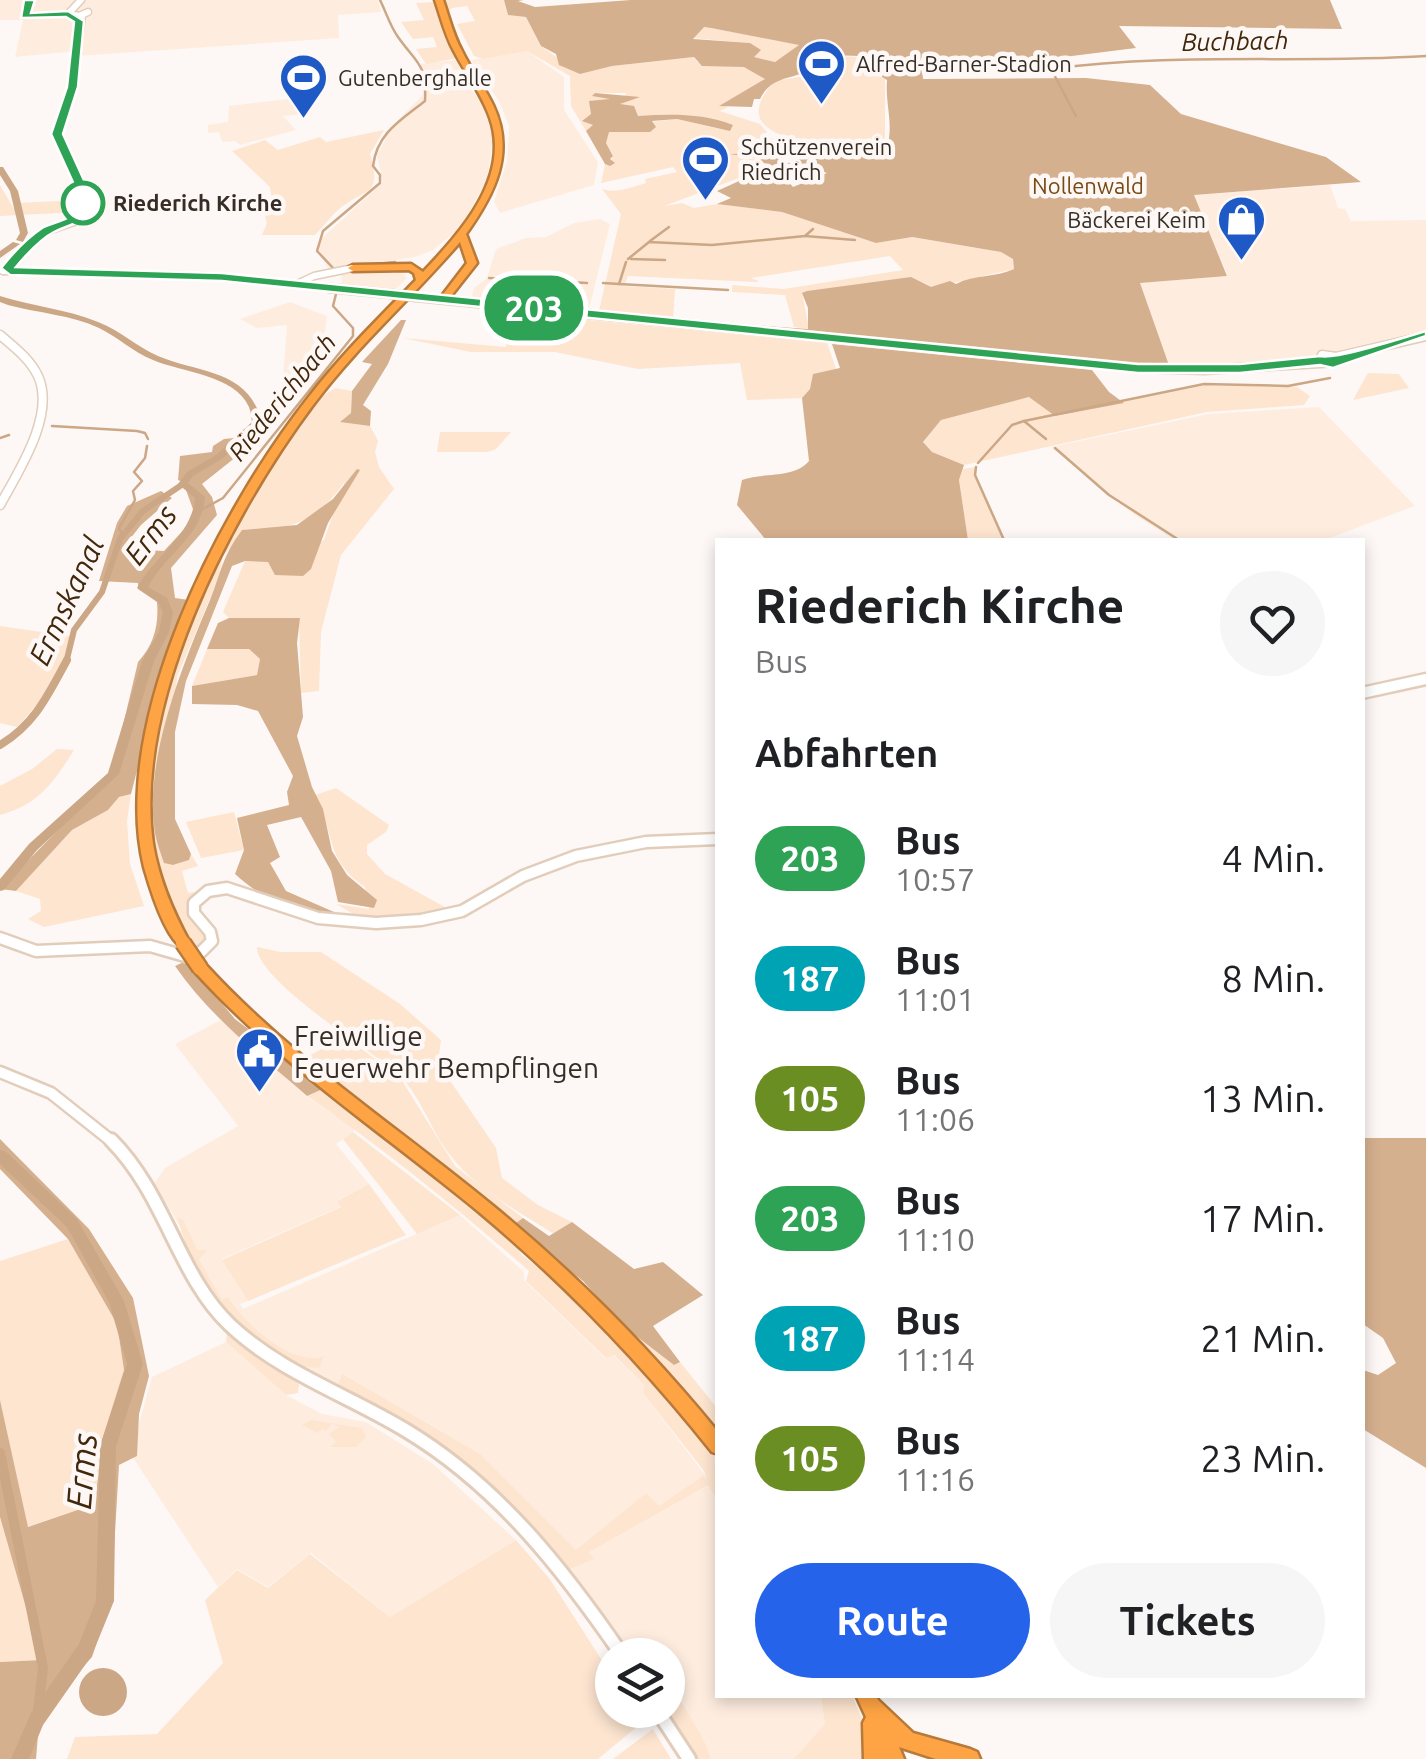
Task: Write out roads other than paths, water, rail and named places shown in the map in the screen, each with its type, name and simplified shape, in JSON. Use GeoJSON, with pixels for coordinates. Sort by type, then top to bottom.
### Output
{"type":"FeatureCollection","features":[{"type":"Feature","properties":{"kind":"highway"},"geometry":{"type":"LineString","coordinates":[[439,0],[452,39],[489,104],[499,133],[493,183],[460,235],[345,359],[276,449],[224,538],[176,652],[149,748],[144,809],[154,879],[183,943],[200,968],[259,1029],[461,1188],[556,1271],[635,1349],[715,1442]]}},
{"type":"Feature","properties":{"kind":"highway"},"geometry":{"type":"LineString","coordinates":[[392,266],[428,256],[460,235]]}},
{"type":"Feature","properties":{"kind":"highway"},"geometry":{"type":"LineString","coordinates":[[444,299],[472,260],[460,235]]}},
{"type":"Feature","properties":{"kind":"highway"},"geometry":{"type":"LineString","coordinates":[[423,275],[452,259],[465,261],[470,267]]}},
{"type":"Feature","properties":{"kind":"highway"},"geometry":{"type":"LineString","coordinates":[[353,268],[392,266],[416,269],[423,275]]}},
{"type":"Feature","properties":{"kind":"highway"},"geometry":{"type":"LineString","coordinates":[[869,1701],[874,1759]]}},
{"type":"Feature","properties":{"kind":"highway"},"geometry":{"type":"LineString","coordinates":[[869,1701],[894,1759]]}},
{"type":"Feature","properties":{"kind":"highway"},"geometry":{"type":"LineString","coordinates":[[869,1701],[908,1741],[970,1759]]}},
{"type":"Feature","properties":{"kind":"street"},"geometry":{"type":"LineString","coordinates":[[5,270],[46,232],[74,222],[84,210],[82,189],[57,134],[72,87],[79,11]]}},
{"type":"Feature","properties":{"kind":"street"},"geometry":{"type":"LineString","coordinates":[[302,285],[316,276],[353,268]]}},
{"type":"Feature","properties":{"kind":"street"},"geometry":{"type":"LineString","coordinates":[[5,270],[206,276],[1138,368],[1240,369],[1320,360],[1336,363],[1336,357],[1426,336]]}},
{"type":"Feature","properties":{"kind":"street"},"geometry":{"type":"LineString","coordinates":[[316,276],[324,288]]}},
{"type":"Feature","properties":{"kind":"street"},"geometry":{"type":"LineString","coordinates":[[0,335],[30,366],[41,382],[42,394],[38,420],[0,505]]}},
{"type":"Feature","properties":{"kind":"street"},"geometry":{"type":"LineString","coordinates":[[1365,692],[1426,679]]}},
{"type":"Feature","properties":{"kind":"street"},"geometry":{"type":"LineString","coordinates":[[0,938],[18,948],[44,952],[142,946],[194,955],[212,941],[210,932],[194,913],[194,903],[208,891],[224,888],[287,910],[356,922],[415,921],[456,913],[528,874],[601,848],[670,838],[715,839]]}},
{"type":"Feature","properties":{"kind":"street"},"geometry":{"type":"LineString","coordinates":[[0,1072],[60,1094],[127,1159],[159,1204],[196,1280],[236,1330],[268,1354],[409,1432],[456,1464],[512,1512],[561,1570],[610,1638]]}},
{"type":"Feature","properties":{"kind":"street"},"geometry":{"type":"LineString","coordinates":[[669,1728],[688,1759]]}},
{"type":"Feature","properties":{"kind":"waterway","name":"Riederichbach"},"geometry":{"type":"LineString","coordinates":[[334,269],[317,251],[323,231],[380,183],[380,175],[373,166],[379,145],[392,128],[425,101],[422,71],[395,33],[380,0]]}},
{"type":"Feature","properties":{"kind":"waterway","name":"Buchbach"},"geometry":{"type":"LineString","coordinates":[[1076,116],[1051,69],[1144,61],[1426,56]]}},
{"type":"Feature","properties":{"kind":"waterway","name":"Erms"},"geometry":{"type":"LineString","coordinates":[[0,169],[14,191],[24,233],[20,240]]}},
{"type":"Feature","properties":{"kind":"waterway"},"geometry":{"type":"LineString","coordinates":[[650,241],[669,227]]}},
{"type":"Feature","properties":{"kind":"waterway"},"geometry":{"type":"LineString","coordinates":[[805,236],[813,229]]}},
{"type":"Feature","properties":{"kind":"waterway"},"geometry":{"type":"LineString","coordinates":[[628,259],[649,242],[712,245],[805,236]]}},
{"type":"Feature","properties":{"kind":"waterway"},"geometry":{"type":"LineString","coordinates":[[805,236],[855,240]]}},
{"type":"Feature","properties":{"kind":"waterway","name":"Erms"},"geometry":{"type":"LineString","coordinates":[[0,255],[16,244]]}},
{"type":"Feature","properties":{"kind":"waterway"},"geometry":{"type":"LineString","coordinates":[[631,259],[665,260]]}},
{"type":"Feature","properties":{"kind":"waterway"},"geometry":{"type":"LineString","coordinates":[[366,265],[395,262]]}},
{"type":"Feature","properties":{"kind":"waterway"},"geometry":{"type":"LineString","coordinates":[[619,284],[626,262]]}},
{"type":"Feature","properties":{"kind":"waterway"},"geometry":{"type":"LineString","coordinates":[[489,278],[527,280]]}},
{"type":"Feature","properties":{"kind":"waterway"},"geometry":{"type":"LineString","coordinates":[[534,280],[587,283]]}},
{"type":"Feature","properties":{"kind":"waterway"},"geometry":{"type":"LineString","coordinates":[[603,283],[619,284]]}},
{"type":"Feature","properties":{"kind":"waterway"},"geometry":{"type":"LineString","coordinates":[[619,284],[728,290]]}},
{"type":"Feature","properties":{"kind":"waterway","name":"Riederichbach"},"geometry":{"type":"LineString","coordinates":[[201,510],[223,498],[353,336],[353,328],[333,306],[336,294]]}},
{"type":"Feature","properties":{"kind":"waterway","name":"Erms"},"geometry":{"type":"LineString","coordinates":[[0,299],[91,322],[152,357],[232,384],[253,406],[257,423],[219,457],[190,474],[183,484],[200,497],[199,510],[186,534],[142,588],[163,600],[168,612],[164,632],[148,661],[113,774],[33,847],[0,887]]}},
{"type":"Feature","properties":{"kind":"waterway"},"geometry":{"type":"LineString","coordinates":[[1024,421],[1204,384],[1288,386],[1330,378]]}},
{"type":"Feature","properties":{"kind":"waterway"},"geometry":{"type":"LineString","coordinates":[[978,463],[1012,425],[1024,421]]}},
{"type":"Feature","properties":{"kind":"waterway"},"geometry":{"type":"LineString","coordinates":[[1024,421],[1046,439]]}},
{"type":"Feature","properties":{"kind":"waterway"},"geometry":{"type":"LineString","coordinates":[[52,426],[137,431],[145,433],[148,439]]}},
{"type":"Feature","properties":{"kind":"waterway"},"geometry":{"type":"LineString","coordinates":[[0,438],[9,435]]}},
{"type":"Feature","properties":{"kind":"waterway"},"geometry":{"type":"LineString","coordinates":[[123,536],[119,528],[135,500],[133,491],[142,481],[134,472],[145,458],[147,446]]}},
{"type":"Feature","properties":{"kind":"waterway"},"geometry":{"type":"LineString","coordinates":[[1055,448],[1109,495],[1176,538]]}},
{"type":"Feature","properties":{"kind":"waterway"},"geometry":{"type":"LineString","coordinates":[[976,467],[975,475],[1003,538]]}},
{"type":"Feature","properties":{"kind":"waterway","name":"Ermskanal"},"geometry":{"type":"LineString","coordinates":[[67,661],[74,630],[102,592],[120,539],[143,511],[183,484]]}},
{"type":"Feature","properties":{"kind":"waterway","name":"Ermskanal"},"geometry":{"type":"LineString","coordinates":[[0,745],[32,718],[67,661]]}},
{"type":"Feature","properties":{"kind":"waterway","name":"Erms"},"geometry":{"type":"LineString","coordinates":[[0,1155],[72,1223],[116,1301],[135,1364],[108,1446],[105,1601],[86,1649],[37,1719],[20,1759]]}},
{"type":"Feature","properties":{"kind":"waterway","name":"Ermskanal"},"geometry":{"type":"LineString","coordinates":[[0,1453],[43,1668],[37,1719]]}},
{"type":"Feature","properties":{"kind":"place","name":"Alfred-Barner-Stadion"},"geometry":{"type":"Point","coordinates":[821,106]}},
{"type":"Feature","properties":{"kind":"place","name":"Gutenberghalle"},"geometry":{"type":"Point","coordinates":[303,120]}},
{"type":"Feature","properties":{"kind":"place","name":"Schützenverein Riedrich"},"geometry":{"type":"Point","coordinates":[706,202]}},
{"type":"Feature","properties":{"kind":"place","name":"Riederich Kirche"},"geometry":{"type":"Point","coordinates":[83,203]}},
{"type":"Feature","properties":{"kind":"place","name":"Bäckerei Keim"},"geometry":{"type":"Point","coordinates":[1241,262]}},
{"type":"Feature","properties":{"kind":"place","name":"Freiwillige Feuerwehr Bempflingen"},"geometry":{"type":"Point","coordinates":[259,1094]}},
{"type":"Feature","properties":{"kind":"park label","name":"Nollenwald"},"geometry":{"type":"Point","coordinates":[1088,186]}}]}
